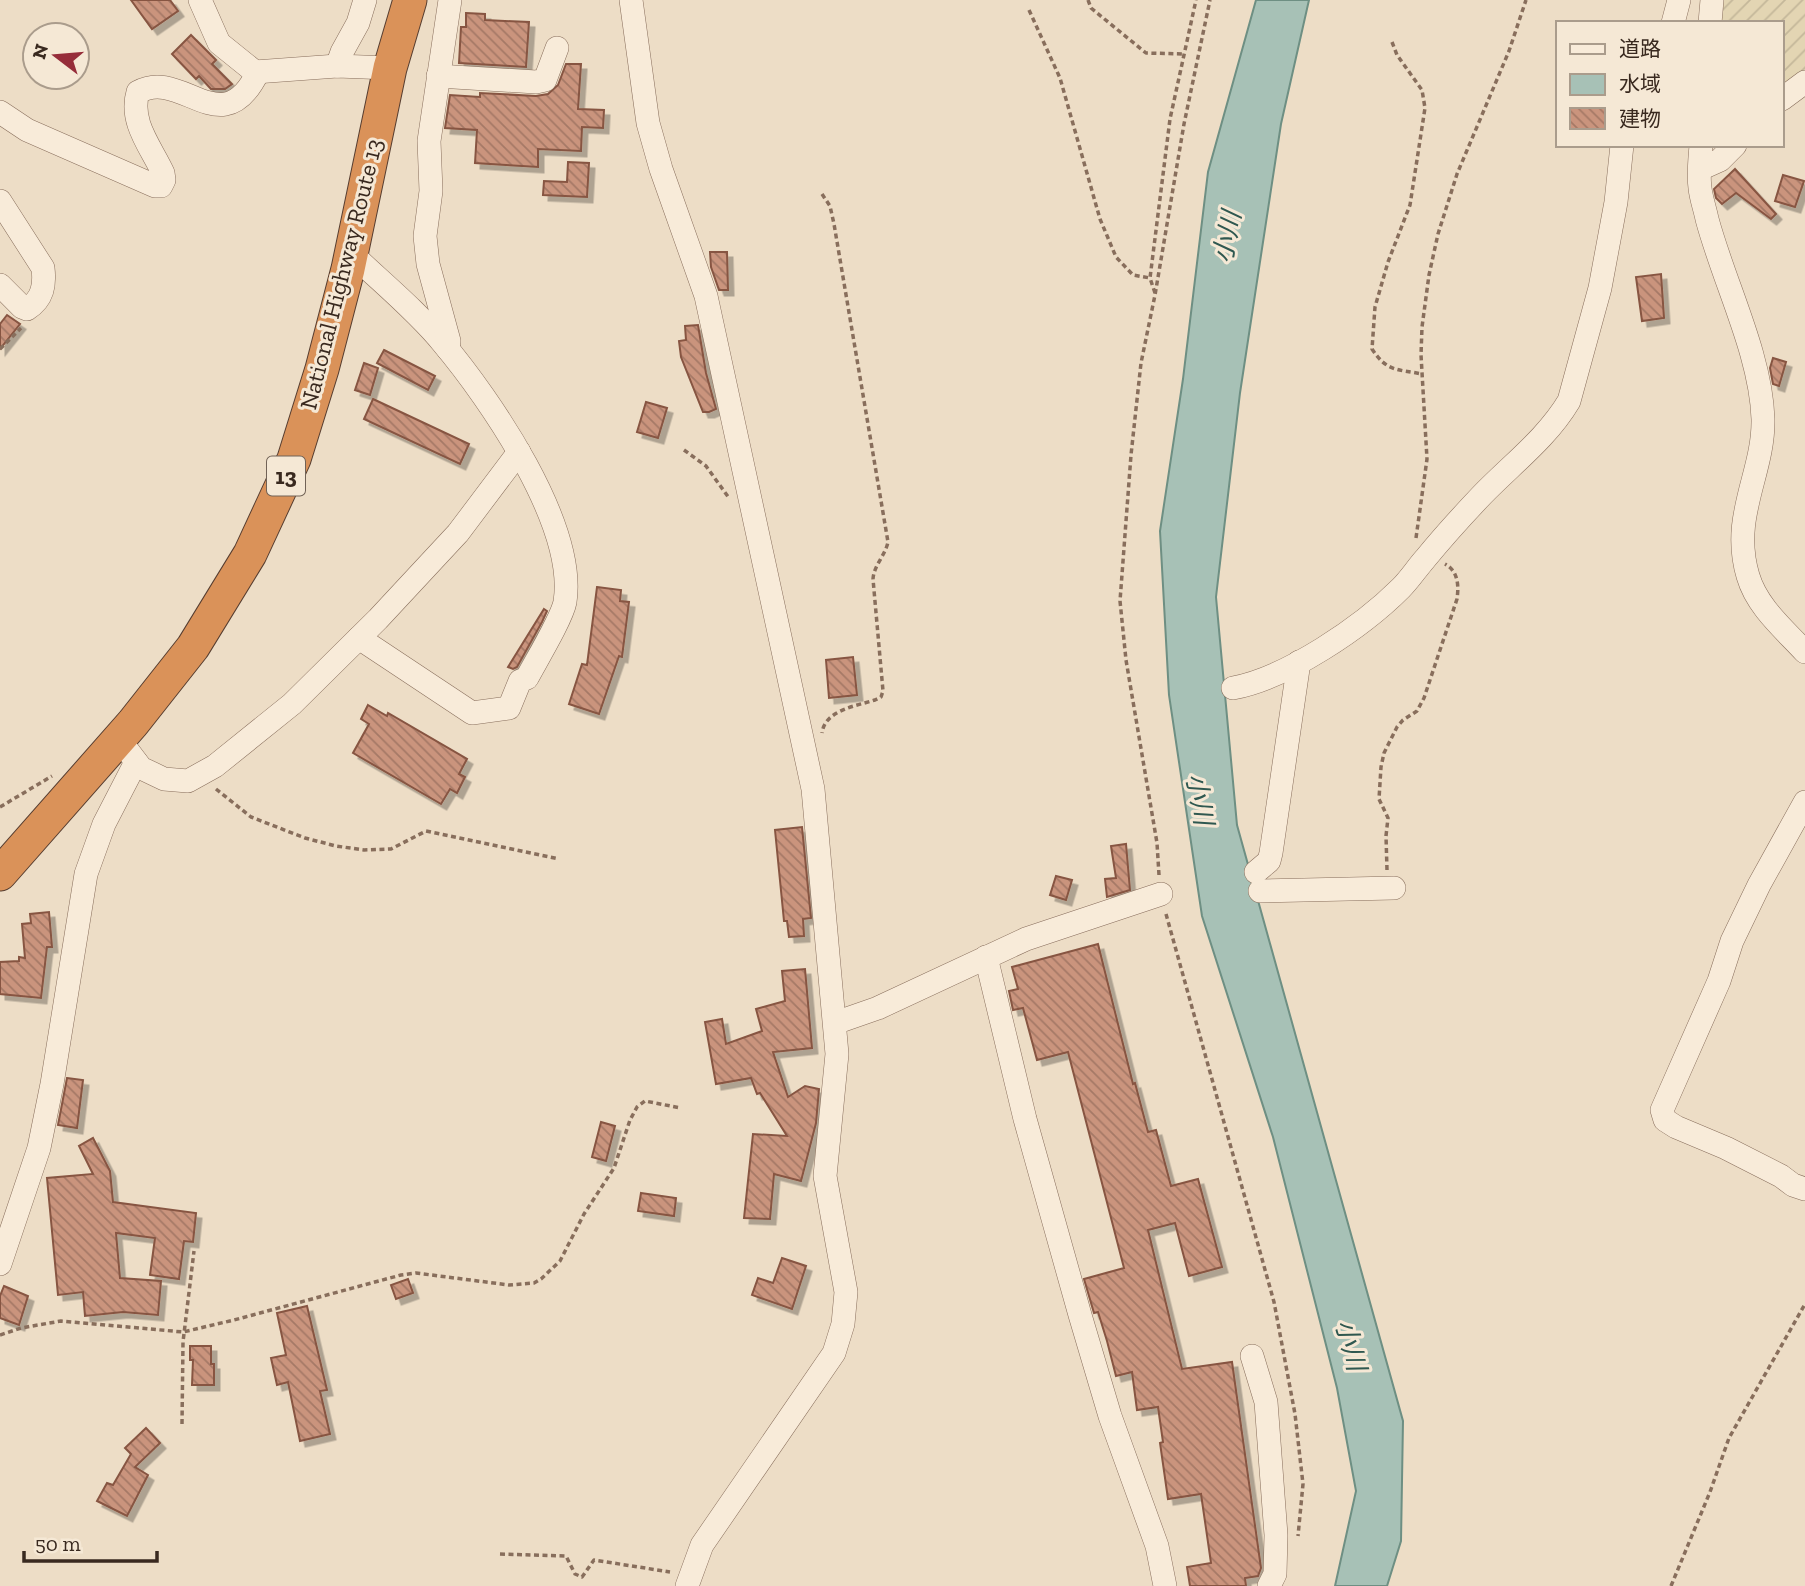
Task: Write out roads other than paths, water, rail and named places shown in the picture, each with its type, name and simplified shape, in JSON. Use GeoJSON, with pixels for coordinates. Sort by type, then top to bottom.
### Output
{"type":"FeatureCollection","features":[{"type":"Feature","properties":{"kind":"highway","name":"National Highway Route 13"},"geometry":{"type":"LineString","coordinates":[[0,874],[127,751],[250,554],[294,459],[322,369],[351,253],[390,68],[410,0]]}},
{"type":"Feature","properties":{"kind":"street"},"geometry":{"type":"LineString","coordinates":[[200,0],[219,43],[255,72],[337,66],[390,68]]}},
{"type":"Feature","properties":{"kind":"street"},"geometry":{"type":"LineString","coordinates":[[337,66],[358,23],[365,0]]}},
{"type":"Feature","properties":{"kind":"street"},"geometry":{"type":"LineString","coordinates":[[448,349],[449,341],[428,264],[425,236],[431,191],[429,141],[450,0]]}},
{"type":"Feature","properties":{"kind":"street"},"geometry":{"type":"LineString","coordinates":[[631,0],[648,123],[661,169],[706,296],[813,789],[835,1023],[835,1079],[825,1176],[846,1292],[843,1324],[834,1353],[702,1545],[688,1581]]}},
{"type":"Feature","properties":{"kind":"street"},"geometry":{"type":"LineString","coordinates":[[1674,21],[1679,0]]}},
{"type":"Feature","properties":{"kind":"street"},"geometry":{"type":"LineString","coordinates":[[1710,21],[1712,0]]}},
{"type":"Feature","properties":{"kind":"street"},"geometry":{"type":"LineString","coordinates":[[438,76],[526,82],[545,80],[557,48]]}},
{"type":"Feature","properties":{"kind":"street"},"geometry":{"type":"LineString","coordinates":[[0,112],[27,130],[155,186],[161,186],[163,173],[138,124],[138,92],[147,87],[164,88],[216,106],[234,102],[254,81],[258,72]]}},
{"type":"Feature","properties":{"kind":"street"},"geometry":{"type":"LineString","coordinates":[[1784,98],[1805,82]]}},
{"type":"Feature","properties":{"kind":"street"},"geometry":{"type":"LineString","coordinates":[[1233,688],[1256,684],[1299,662],[1374,611],[1402,587],[1481,497],[1550,428],[1569,401],[1600,288],[1616,202],[1622,147]]}},
{"type":"Feature","properties":{"kind":"street"},"geometry":{"type":"LineString","coordinates":[[1701,147],[1700,188],[1759,384],[1763,420],[1742,534],[1747,575],[1757,600],[1805,652]]}},
{"type":"Feature","properties":{"kind":"street"},"geometry":{"type":"LineString","coordinates":[[1700,169],[1720,160],[1733,147]]}},
{"type":"Feature","properties":{"kind":"street"},"geometry":{"type":"LineString","coordinates":[[0,201],[43,268],[43,290],[30,308],[22,307],[0,285]]}},
{"type":"Feature","properties":{"kind":"street"},"geometry":{"type":"LineString","coordinates":[[351,253],[448,349],[488,403],[519,452],[549,513],[561,548],[565,581],[564,604],[527,678],[520,681],[509,708],[472,713],[359,638]]}},
{"type":"Feature","properties":{"kind":"street"},"geometry":{"type":"LineString","coordinates":[[127,751],[141,768],[164,779],[188,781],[215,766],[292,704],[359,638],[458,533],[519,452]]}},
{"type":"Feature","properties":{"kind":"street"},"geometry":{"type":"LineString","coordinates":[[1299,662],[1271,853],[1258,882],[1394,888]]}},
{"type":"Feature","properties":{"kind":"street"},"geometry":{"type":"LineString","coordinates":[[0,1264],[39,1148],[86,874],[127,751]]}},
{"type":"Feature","properties":{"kind":"street"},"geometry":{"type":"LineString","coordinates":[[1805,802],[1759,885],[1732,941],[1719,982],[1662,1110],[1665,1120],[1676,1127],[1727,1148],[1805,1189]]}},
{"type":"Feature","properties":{"kind":"street"},"geometry":{"type":"LineString","coordinates":[[835,1023],[878,1008],[1026,939],[1161,894]]}},
{"type":"Feature","properties":{"kind":"street"},"geometry":{"type":"LineString","coordinates":[[986,957],[1025,1119],[1080,1315],[1110,1416],[1157,1546],[1165,1586]]}},
{"type":"Feature","properties":{"kind":"street"},"geometry":{"type":"LineString","coordinates":[[1252,1356],[1266,1402],[1276,1535],[1275,1574],[1269,1586]]}},
{"type":"Feature","properties":{"kind":"water","name":"小川"},"geometry":{"type":"Polygon","coordinates":[[[1256,0],[1309,0],[1281,124],[1240,393],[1216,597],[1237,825],[1403,1421],[1401,1541],[1387,1586],[1335,1586],[1356,1491],[1337,1388],[1273,1137],[1202,916],[1169,695],[1160,531],[1183,379],[1208,172],[1256,0]]]}}]}
